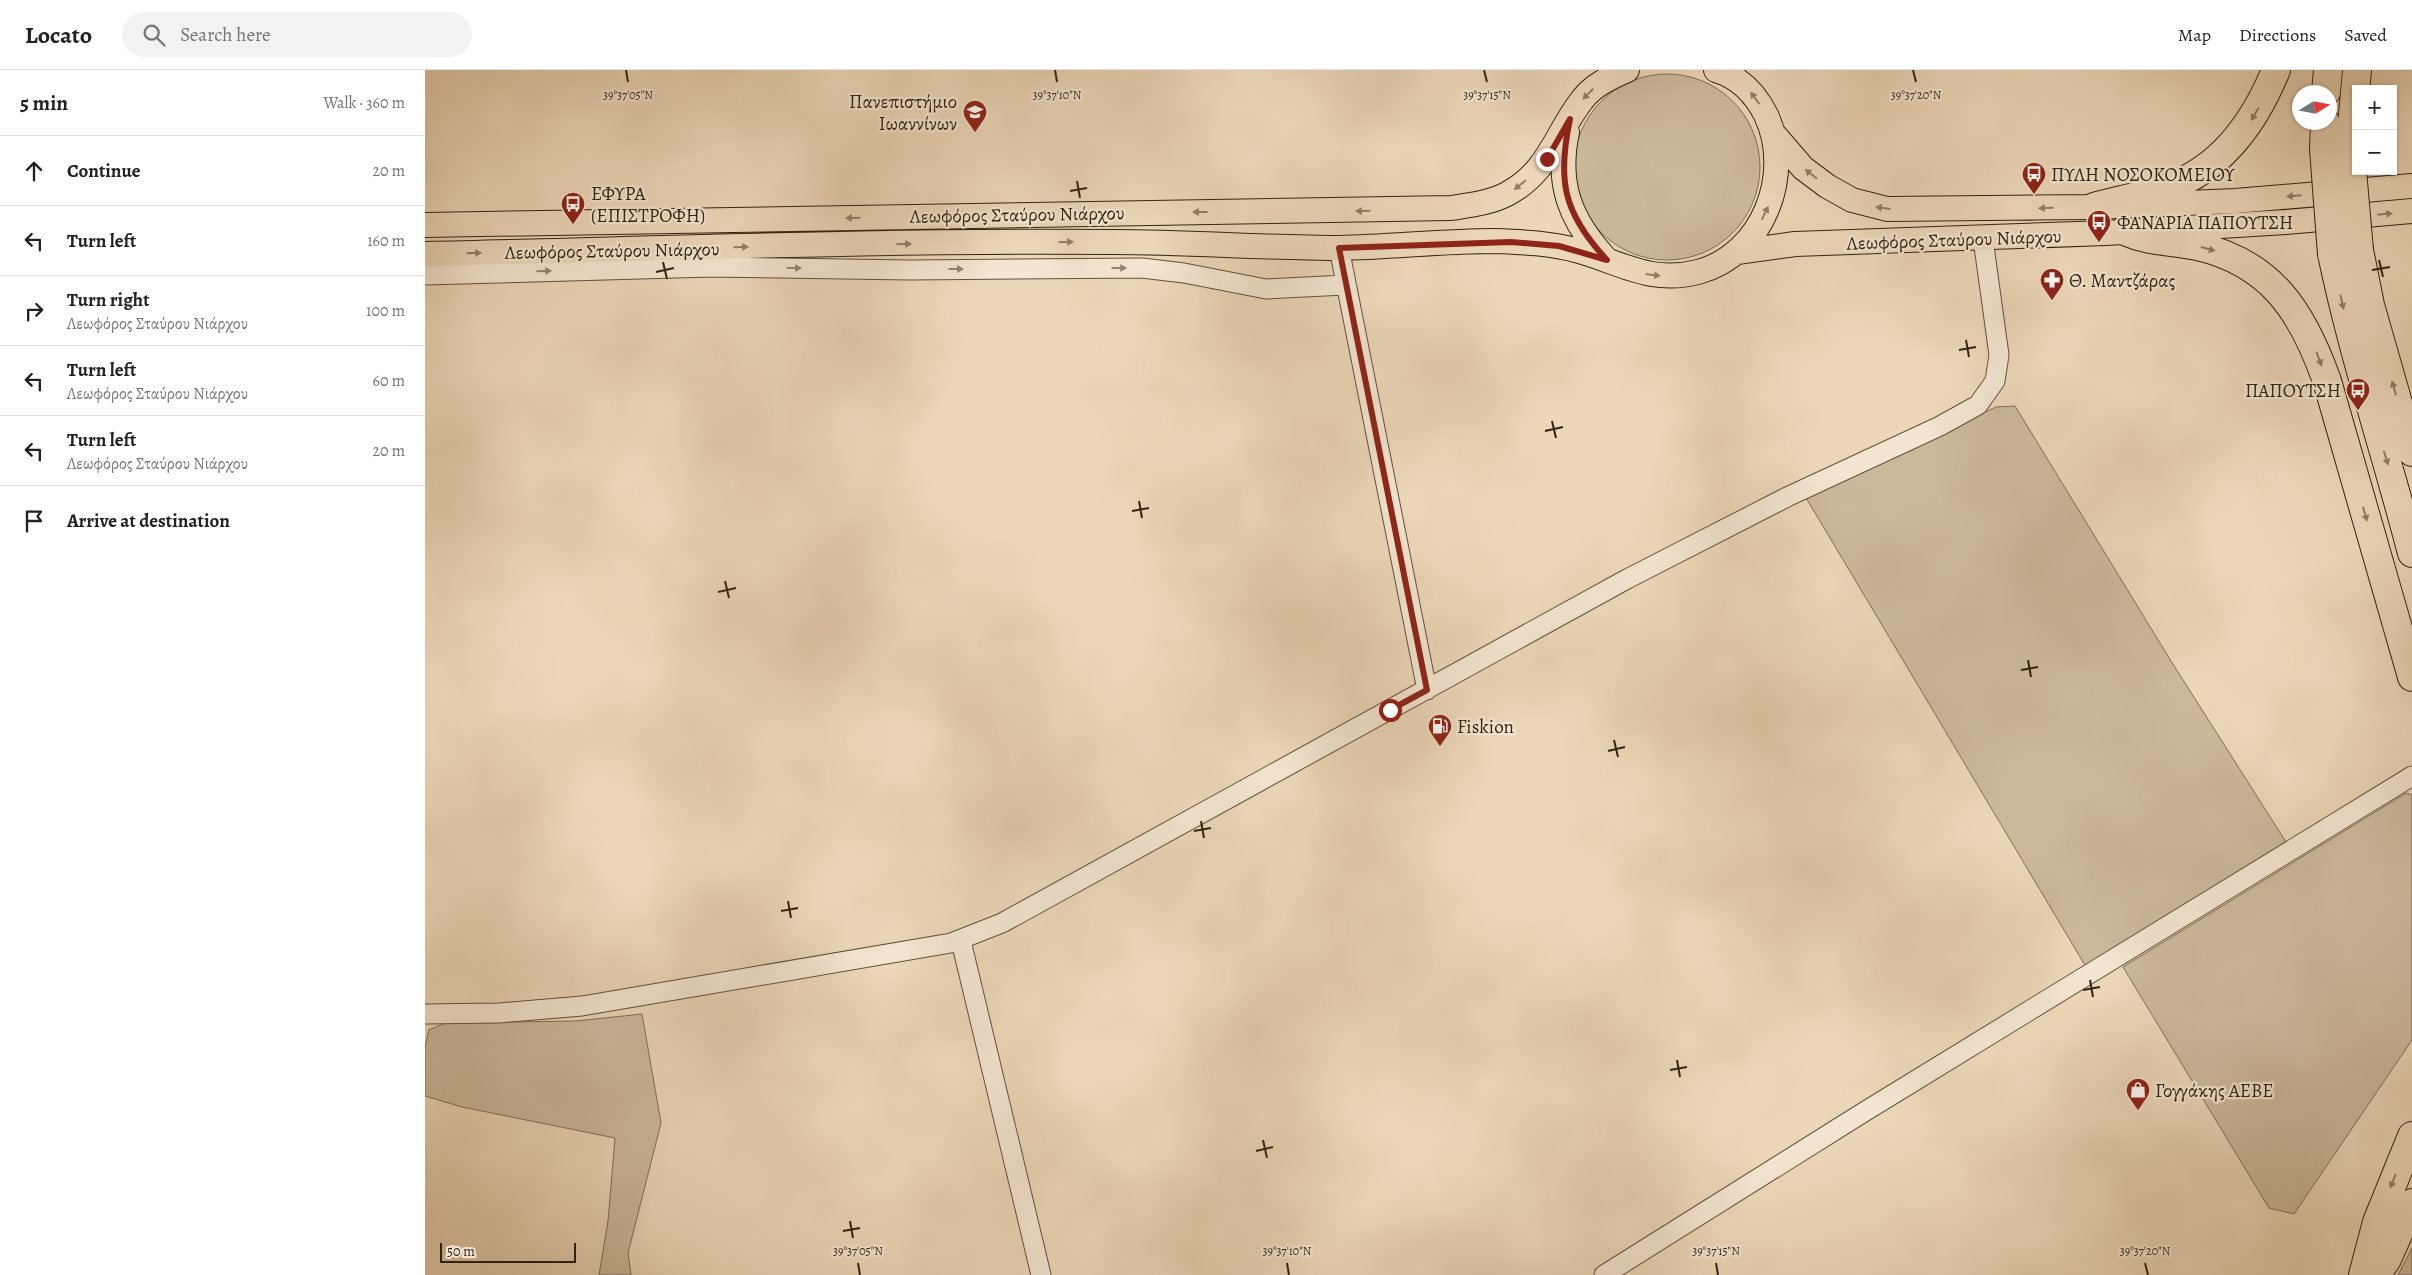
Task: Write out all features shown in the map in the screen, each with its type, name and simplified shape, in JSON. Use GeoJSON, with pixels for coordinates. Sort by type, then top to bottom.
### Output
{"type":"FeatureCollection","features":[{"type":"Feature","properties":{"kind":"highway"},"geometry":{"type":"LineString","coordinates":[[2094,208],[2172,185],[2209,164],[2227,149],[2250,123],[2265,97],[2276,70]]}},
{"type":"Feature","properties":{"kind":"highway"},"geometry":{"type":"LineString","coordinates":[[2326,85],[2328,70]]}},
{"type":"Feature","properties":{"kind":"highway"},"geometry":{"type":"LineString","coordinates":[[2357,70],[2337,149],[2332,254],[2355,356],[2391,474],[2412,553]]}},
{"type":"Feature","properties":{"kind":"highway"},"geometry":{"type":"LineString","coordinates":[[2329,130],[2337,149],[2371,305],[2412,452]]}},
{"type":"Feature","properties":{"kind":"highway"},"geometry":{"type":"LineString","coordinates":[[2127,232],[2153,241],[2194,245],[2214,250],[2241,261],[2271,283],[2288,300],[2299,316],[2317,352],[2327,381],[2412,677]]}},
{"type":"Feature","properties":{"kind":"highway"},"geometry":{"type":"LineString","coordinates":[[2363,1275],[2377,1222],[2412,1136]]}},
{"type":"Feature","properties":{"kind":"highway"},"geometry":{"type":"LineString","coordinates":[[2375,1275],[2387,1259],[2412,1203]]}},
{"type":"Feature","properties":{"kind":"main road","name":"Λεωφόρος Σταύρου Νιάρχου"},"geometry":{"type":"LineString","coordinates":[[1722,71],[1747,87],[1755,98],[1772,132],[1810,173],[1843,196],[1866,205],[1887,209],[2094,208],[2235,200],[2412,186]]}},
{"type":"Feature","properties":{"kind":"main road","name":"Λεωφόρος Σταύρου Νιάρχου"},"geometry":{"type":"LineString","coordinates":[[425,225],[1451,208],[1496,199],[1515,189],[1540,167],[1553,151],[1583,98],[1595,87],[1618,72]]}},
{"type":"Feature","properties":{"kind":"main road","name":"Λεωφόρος Σταύρου Νιάρχου"},"geometry":{"type":"LineString","coordinates":[[1570,119],[1562,174],[1567,198],[1588,240],[1607,260]]}},
{"type":"Feature","properties":{"kind":"main road","name":"Λεωφόρος Σταύρου Νιάρχου"},"geometry":{"type":"LineString","coordinates":[[425,254],[1115,242],[1339,248],[1511,242],[1559,246],[1607,260],[1643,274],[1672,276],[1711,267],[1737,252],[1757,231],[1769,208],[1775,183],[1776,161],[1772,132]]}},
{"type":"Feature","properties":{"kind":"main road","name":"Λεωφόρος Σταύρου Νιάρχου"},"geometry":{"type":"LineString","coordinates":[[1737,252],[1795,244],[1983,239],[2127,232],[2286,222],[2412,211]]}},
{"type":"Feature","properties":{"kind":"street"},"geometry":{"type":"LineString","coordinates":[[425,1014],[499,1013],[582,1006],[961,941],[1038,904],[1660,562],[1787,497],[1958,418],[1978,405],[1995,381],[1999,356],[1983,239]]}},
{"type":"Feature","properties":{"kind":"street"},"geometry":{"type":"LineString","coordinates":[[1339,248],[1427,690]]}},
{"type":"Feature","properties":{"kind":"street"},"geometry":{"type":"LineString","coordinates":[[425,275],[711,267],[910,270],[1142,268],[1184,273],[1266,289],[1345,285]]}},
{"type":"Feature","properties":{"kind":"street"},"geometry":{"type":"LineString","coordinates":[[1604,1275],[1864,1112],[2412,776]]}},
{"type":"Feature","properties":{"kind":"street"},"geometry":{"type":"LineString","coordinates":[[961,941],[1041,1275]]}},
{"type":"Feature","properties":{"kind":"shaded area"},"geometry":{"type":"Polygon","coordinates":[[[1676,74],[1703,81],[1719,89],[1733,101],[1745,115],[1753,131],[1759,149],[1759,185],[1753,203],[1745,219],[1733,233],[1719,245],[1703,253],[1685,259],[1658,260],[1631,253],[1615,245],[1589,219],[1575,185],[1574,158],[1581,131],[1589,115],[1615,89],[1649,75],[1676,74]]]}},
{"type":"Feature","properties":{"kind":"shaded area"},"geometry":{"type":"Polygon","coordinates":[[[2015,406],[2171,661],[2286,842],[2086,967],[1805,496],[1996,407],[2015,406]]]}},
{"type":"Feature","properties":{"kind":"shaded area"},"geometry":{"type":"Polygon","coordinates":[[[2406,793],[2412,795],[2412,1040],[2294,1214],[2269,1208],[2123,967],[2406,793]]]}},
{"type":"Feature","properties":{"kind":"shaded area"},"geometry":{"type":"Polygon","coordinates":[[[642,1014],[661,1123],[628,1253],[631,1275],[599,1275],[608,1221],[615,1138],[462,1107],[425,1096],[425,1047],[429,1030],[445,1023],[576,1021],[642,1014]]]}},
{"type":"Feature","properties":{"kind":"shaded area"},"geometry":{"type":"Polygon","coordinates":[[[2412,1248],[2412,1275],[2398,1275],[2412,1248]]]}},
{"type":"Feature","properties":{"kind":"place","name":"Πανεπιστήμιο Ιωαννίνων"},"geometry":{"type":"Point","coordinates":[975,133]}},
{"type":"Feature","properties":{"kind":"place","name":"ΠΥΛΗ ΝΟΣΟΚΟΜΕΙΟΥ"},"geometry":{"type":"Point","coordinates":[2034,195]}},
{"type":"Feature","properties":{"kind":"place","name":"ΕΦΥΡΑ (ΕΠΙΣΤΡΟΦΗ)"},"geometry":{"type":"Point","coordinates":[573,225]}},
{"type":"Feature","properties":{"kind":"place","name":"ΦΑΝΑΡΙΑ ΠΑΠΟΥΤΣΗ"},"geometry":{"type":"Point","coordinates":[2099,243]}},
{"type":"Feature","properties":{"kind":"place","name":"Θ. Μαντζάρας"},"geometry":{"type":"Point","coordinates":[2052,301]}},
{"type":"Feature","properties":{"kind":"place","name":"ΠΑΠΟΥΤΣΗ"},"geometry":{"type":"Point","coordinates":[2358,411]}},
{"type":"Feature","properties":{"kind":"place","name":"Fiskion"},"geometry":{"type":"Point","coordinates":[1440,747]}},
{"type":"Feature","properties":{"kind":"place","name":"Γογγάκης ΑΕΒΕ"},"geometry":{"type":"Point","coordinates":[2138,1111]}},
{"type":"Feature","properties":{"kind":"route"},"geometry":{"type":"LineString","coordinates":[[1390,710],[1427,690],[1339,248],[1491,241],[1559,246],[1607,260],[1588,240],[1567,198],[1562,174],[1570,119],[1547,159]]}}]}
